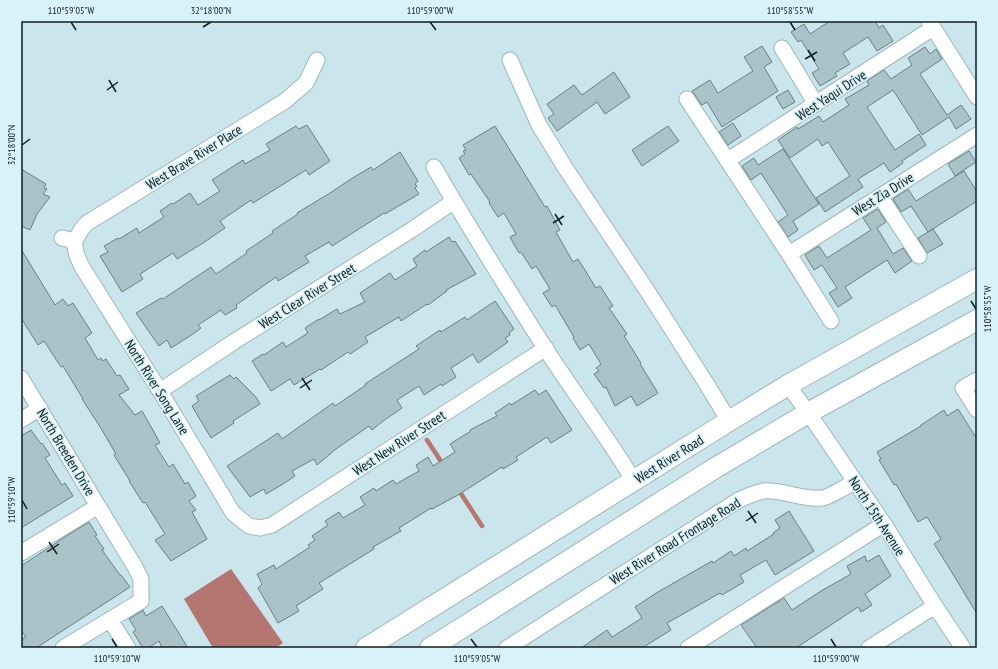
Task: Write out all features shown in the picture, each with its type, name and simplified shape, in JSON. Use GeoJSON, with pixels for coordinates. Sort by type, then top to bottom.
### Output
{"type":"FeatureCollection","features":[{"type":"Feature","properties":{"kind":"main road","name":"West River Road"},"geometry":{"type":"LineString","coordinates":[[366,648],[729,421],[977,279]]}},
{"type":"Feature","properties":{"kind":"main road"},"geometry":{"type":"LineString","coordinates":[[430,648],[715,468],[808,413],[977,320]]}},
{"type":"Feature","properties":{"kind":"street"},"geometry":{"type":"LineString","coordinates":[[931,25],[975,91]]}},
{"type":"Feature","properties":{"kind":"street","name":"West Yaqui Drive"},"geometry":{"type":"LineString","coordinates":[[728,160],[816,104],[931,25]]}},
{"type":"Feature","properties":{"kind":"street"},"geometry":{"type":"LineString","coordinates":[[782,48],[816,104]]}},
{"type":"Feature","properties":{"kind":"street","name":"West Brave River Place"},"geometry":{"type":"LineString","coordinates":[[69,240],[87,223],[285,101],[306,83],[317,60]]}},
{"type":"Feature","properties":{"kind":"street"},"geometry":{"type":"LineString","coordinates":[[510,60],[539,125],[566,169],[646,289],[729,421]]}},
{"type":"Feature","properties":{"kind":"street"},"geometry":{"type":"LineString","coordinates":[[687,99],[789,254],[831,321]]}},
{"type":"Feature","properties":{"kind":"street","name":"West Zia Drive"},"geometry":{"type":"LineString","coordinates":[[789,254],[977,135]]}},
{"type":"Feature","properties":{"kind":"street"},"geometry":{"type":"LineString","coordinates":[[434,167],[546,348],[611,444],[634,481]]}},
{"type":"Feature","properties":{"kind":"street"},"geometry":{"type":"LineString","coordinates":[[880,196],[920,256]]}},
{"type":"Feature","properties":{"kind":"street","name":"West Clear River Street"},"geometry":{"type":"LineString","coordinates":[[160,391],[235,341],[413,229],[454,201]]}},
{"type":"Feature","properties":{"kind":"street","name":"North River Song Lane"},"geometry":{"type":"LineString","coordinates":[[69,240],[75,248],[76,255],[82,267],[160,391],[233,513],[248,533]]}},
{"type":"Feature","properties":{"kind":"street","name":"West New River Street"},"geometry":{"type":"LineString","coordinates":[[248,533],[272,525],[546,348]]}},
{"type":"Feature","properties":{"kind":"street","name":"North Breeden Drive"},"geometry":{"type":"LineString","coordinates":[[21,378],[135,566],[141,579],[141,601],[110,620]]}},
{"type":"Feature","properties":{"kind":"street"},"geometry":{"type":"LineString","coordinates":[[977,380],[963,388],[977,410]]}},
{"type":"Feature","properties":{"kind":"street","name":"North 15th Avenue"},"geometry":{"type":"LineString","coordinates":[[788,386],[884,524],[934,606],[963,648]]}},
{"type":"Feature","properties":{"kind":"street"},"geometry":{"type":"LineString","coordinates":[[21,420],[40,408]]}},
{"type":"Feature","properties":{"kind":"street","name":"West River Road Frontage Road"},"geometry":{"type":"LineString","coordinates":[[507,648],[737,501],[751,494],[764,491],[808,498],[824,498],[855,482]]}},
{"type":"Feature","properties":{"kind":"street"},"geometry":{"type":"LineString","coordinates":[[21,553],[98,506]]}},
{"type":"Feature","properties":{"kind":"street"},"geometry":{"type":"LineString","coordinates":[[688,648],[884,524]]}},
{"type":"Feature","properties":{"kind":"street"},"geometry":{"type":"LineString","coordinates":[[869,648],[934,606]]}},
{"type":"Feature","properties":{"kind":"street"},"geometry":{"type":"LineString","coordinates":[[67,647],[110,620],[128,648]]}},
{"type":"Feature","properties":{"kind":"shaded area"},"geometry":{"type":"Polygon","coordinates":[[[231,569],[283,643],[275,648],[213,648],[184,599],[231,569]]]}},
{"type":"Feature","properties":{"kind":"building"},"geometry":{"type":"Polygon","coordinates":[[[830,21],[875,21],[879,28],[883,25],[893,41],[877,51],[868,37],[843,53],[850,64],[835,73],[837,76],[820,86],[812,73],[819,69],[801,40],[798,42],[791,32],[804,24],[810,34],[830,21]]]}},
{"type":"Feature","properties":{"kind":"building"},"geometry":{"type":"Polygon","coordinates":[[[762,46],[772,62],[764,67],[778,91],[722,127],[707,102],[702,105],[692,91],[710,80],[718,93],[753,71],[744,57],[762,46]]]}},
{"type":"Feature","properties":{"kind":"building"},"geometry":{"type":"Polygon","coordinates":[[[925,47],[930,54],[936,49],[942,59],[920,74],[947,115],[961,105],[971,119],[956,129],[949,117],[922,135],[893,90],[867,107],[895,150],[919,134],[926,145],[902,161],[903,163],[890,172],[884,163],[858,179],[863,187],[825,212],[816,198],[850,176],[828,142],[822,146],[818,139],[790,158],[778,140],[797,127],[798,129],[819,116],[823,122],[849,105],[845,99],[869,85],[867,81],[884,70],[891,79],[912,65],[908,58],[925,47]]]}},
{"type":"Feature","properties":{"kind":"building"},"geometry":{"type":"Polygon","coordinates":[[[614,72],[630,97],[605,114],[597,102],[557,131],[548,118],[554,114],[547,104],[574,85],[582,95],[614,72]]]}},
{"type":"Feature","properties":{"kind":"building"},"geometry":{"type":"Polygon","coordinates":[[[788,90],[795,102],[783,109],[776,97],[788,90]]]}},
{"type":"Feature","properties":{"kind":"building"},"geometry":{"type":"Polygon","coordinates":[[[733,123],[741,136],[728,145],[719,132],[733,123]]]}},
{"type":"Feature","properties":{"kind":"building"},"geometry":{"type":"Polygon","coordinates":[[[307,125],[330,161],[309,175],[306,170],[253,203],[251,200],[220,221],[225,228],[177,259],[173,253],[140,274],[143,279],[122,292],[100,256],[108,252],[104,246],[137,228],[139,233],[164,217],[160,211],[190,193],[198,205],[220,191],[212,180],[243,160],[245,164],[270,150],[266,144],[296,126],[299,129],[307,125]]]}},
{"type":"Feature","properties":{"kind":"building"},"geometry":{"type":"Polygon","coordinates":[[[495,126],[545,207],[547,206],[560,230],[556,232],[573,262],[578,259],[596,288],[600,286],[613,306],[609,308],[627,334],[624,336],[658,393],[637,406],[631,396],[615,406],[606,387],[604,388],[594,374],[599,371],[596,368],[601,364],[589,344],[580,350],[555,305],[552,307],[543,293],[550,289],[536,266],[532,269],[521,252],[519,253],[510,237],[516,234],[504,213],[498,217],[489,203],[490,202],[471,174],[469,175],[459,158],[465,154],[463,151],[466,150],[463,145],[495,126]]]}},
{"type":"Feature","properties":{"kind":"building"},"geometry":{"type":"Polygon","coordinates":[[[668,126],[679,141],[642,166],[632,150],[668,126]]]}},
{"type":"Feature","properties":{"kind":"building"},"geometry":{"type":"Polygon","coordinates":[[[783,149],[819,204],[793,221],[798,230],[788,237],[778,222],[788,215],[761,173],[751,180],[742,166],[754,158],[758,165],[783,149]]]}},
{"type":"Feature","properties":{"kind":"building"},"geometry":{"type":"Polygon","coordinates":[[[969,151],[976,162],[955,176],[948,164],[969,151]]]}},
{"type":"Feature","properties":{"kind":"building"},"geometry":{"type":"Polygon","coordinates":[[[400,152],[418,181],[415,184],[417,186],[415,188],[419,194],[385,214],[384,213],[332,246],[329,242],[305,256],[309,262],[278,281],[276,277],[236,305],[237,308],[225,315],[221,310],[198,325],[201,328],[171,348],[167,340],[159,346],[136,313],[161,298],[163,299],[211,267],[216,274],[247,253],[246,251],[273,233],[272,231],[298,214],[297,213],[371,167],[373,170],[400,152]]]}},
{"type":"Feature","properties":{"kind":"building"},"geometry":{"type":"Polygon","coordinates":[[[21,169],[46,184],[44,188],[47,189],[43,194],[50,197],[37,214],[30,230],[21,226],[21,169]]]}},
{"type":"Feature","properties":{"kind":"building"},"geometry":{"type":"Polygon","coordinates":[[[964,171],[977,192],[977,201],[928,232],[911,206],[901,212],[893,199],[908,189],[916,201],[964,171]]]}},
{"type":"Feature","properties":{"kind":"building"},"geometry":{"type":"Polygon","coordinates":[[[878,209],[886,222],[877,228],[893,254],[903,248],[912,261],[895,273],[887,260],[845,287],[852,298],[838,307],[829,293],[837,288],[822,265],[814,270],[805,255],[819,246],[827,258],[871,230],[863,218],[878,209]]]}},
{"type":"Feature","properties":{"kind":"building"},"geometry":{"type":"Polygon","coordinates":[[[933,229],[943,244],[927,253],[918,238],[933,229]]]}},
{"type":"Feature","properties":{"kind":"building"},"geometry":{"type":"Polygon","coordinates":[[[449,237],[452,242],[455,241],[476,274],[446,290],[447,291],[428,305],[427,304],[401,321],[399,317],[365,337],[368,342],[350,354],[348,352],[321,370],[320,369],[294,385],[290,379],[271,391],[252,361],[283,342],[286,347],[308,333],[305,328],[337,309],[340,314],[365,302],[360,293],[390,273],[395,280],[417,266],[413,259],[425,250],[426,252],[449,237]]]}},
{"type":"Feature","properties":{"kind":"building"},"geometry":{"type":"Polygon","coordinates":[[[21,249],[55,305],[63,299],[68,306],[73,303],[92,333],[85,338],[98,360],[101,358],[103,361],[106,359],[117,376],[120,375],[129,389],[119,395],[135,415],[142,411],[160,443],[155,445],[169,467],[173,464],[185,484],[188,482],[196,496],[189,501],[196,510],[192,512],[207,539],[171,561],[155,540],[165,534],[145,502],[143,503],[129,481],[114,455],[116,454],[63,366],[61,367],[44,341],[38,345],[21,318],[21,249]]]}},
{"type":"Feature","properties":{"kind":"building"},"geometry":{"type":"Polygon","coordinates":[[[495,301],[514,329],[509,333],[510,335],[505,338],[508,342],[478,363],[473,354],[451,368],[456,377],[442,386],[441,384],[424,395],[419,386],[397,400],[402,408],[372,430],[369,426],[336,449],[317,465],[314,459],[292,471],[295,476],[283,484],[266,494],[264,489],[250,497],[227,466],[278,433],[282,439],[333,403],[335,406],[366,385],[365,384],[419,349],[416,346],[440,330],[441,332],[465,317],[467,320],[495,301]]]}},
{"type":"Feature","properties":{"kind":"building"},"geometry":{"type":"Polygon","coordinates":[[[230,375],[234,379],[236,377],[256,397],[260,404],[233,421],[234,423],[211,438],[192,406],[199,401],[196,396],[230,375]]]}},
{"type":"Feature","properties":{"kind":"building"},"geometry":{"type":"Polygon","coordinates":[[[535,390],[539,395],[546,390],[572,430],[551,443],[547,437],[516,457],[518,460],[503,469],[502,467],[458,495],[432,509],[431,508],[399,528],[401,531],[373,547],[374,549],[319,583],[323,589],[296,606],[299,611],[278,623],[258,588],[262,584],[257,574],[274,565],[276,569],[310,547],[308,545],[315,540],[312,536],[328,525],[325,521],[339,512],[343,518],[365,505],[360,497],[374,488],[376,491],[393,480],[396,484],[419,471],[416,465],[428,457],[433,466],[455,452],[450,444],[471,431],[470,430],[497,416],[495,413],[510,403],[511,405],[535,390]]]}},
{"type":"Feature","properties":{"kind":"building"},"geometry":{"type":"Polygon","coordinates":[[[958,409],[977,439],[977,614],[934,544],[941,539],[927,517],[918,522],[896,484],[894,485],[879,460],[881,459],[877,452],[921,426],[944,410],[947,416],[958,409]]]}},
{"type":"Feature","properties":{"kind":"building"},"geometry":{"type":"Polygon","coordinates":[[[31,430],[50,455],[45,458],[62,485],[65,483],[73,496],[21,528],[21,436],[31,430]]]}},
{"type":"Feature","properties":{"kind":"building"},"geometry":{"type":"Polygon","coordinates":[[[789,511],[814,551],[775,575],[766,560],[740,575],[744,582],[722,595],[720,593],[667,623],[671,630],[642,648],[581,648],[607,630],[612,637],[642,618],[635,607],[658,592],[712,561],[713,563],[731,551],[734,556],[746,548],[747,551],[774,534],[773,533],[780,528],[775,520],[789,511]]]}},
{"type":"Feature","properties":{"kind":"building"},"geometry":{"type":"Polygon","coordinates":[[[89,522],[97,535],[95,536],[104,549],[102,550],[130,587],[36,648],[21,648],[21,640],[26,637],[21,630],[21,566],[89,522]]]}},
{"type":"Feature","properties":{"kind":"building"},"geometry":{"type":"Polygon","coordinates":[[[879,555],[891,576],[865,594],[872,605],[861,612],[858,607],[796,648],[757,648],[741,625],[784,598],[792,610],[851,574],[847,566],[865,556],[867,562],[879,555]]]}},
{"type":"Feature","properties":{"kind":"building"},"geometry":{"type":"Polygon","coordinates":[[[162,606],[188,648],[162,648],[159,641],[148,648],[143,648],[133,632],[136,630],[129,619],[143,610],[146,616],[162,606]]]}},
{"type":"Feature","properties":{"kind":"waterway"},"geometry":{"type":"LineString","coordinates":[[427,440],[444,466]]}},
{"type":"Feature","properties":{"kind":"waterway"},"geometry":{"type":"LineString","coordinates":[[458,489],[482,526]]}}]}
